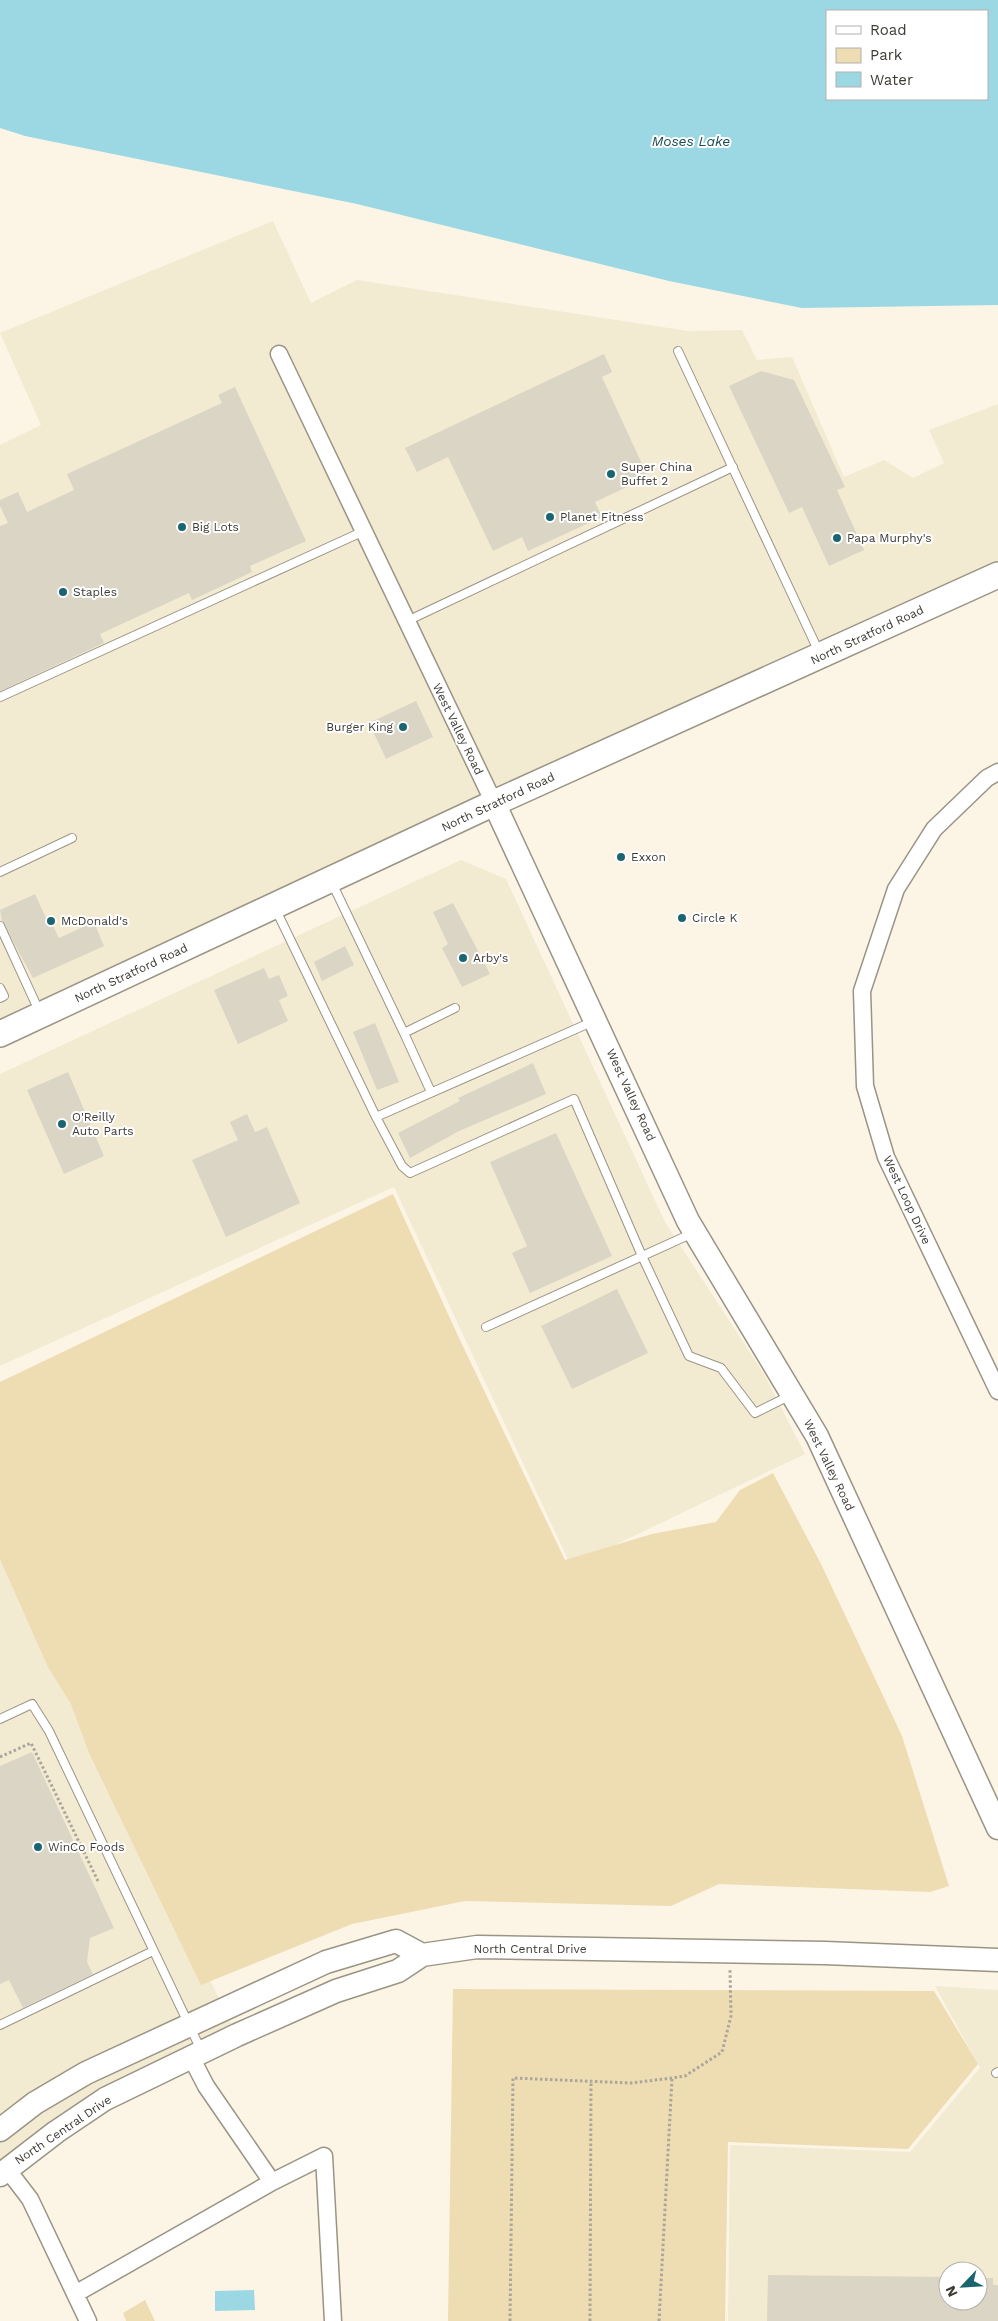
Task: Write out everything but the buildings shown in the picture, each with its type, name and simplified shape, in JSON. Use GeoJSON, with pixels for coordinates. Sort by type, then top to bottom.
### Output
{"type":"FeatureCollection","features":[{"type":"Feature","properties":{"kind":"main road","name":"North Stratford Road"},"geometry":{"type":"LineString","coordinates":[[0,1034],[494,804],[821,656],[997,579]]}},
{"type":"Feature","properties":{"kind":"main road","name":"West Valley Road"},"geometry":{"type":"LineString","coordinates":[[494,804],[695,1232],[817,1436],[998,1828]]}},
{"type":"Feature","properties":{"kind":"main road"},"geometry":{"type":"LineString","coordinates":[[0,2130],[34,2103],[86,2073],[326,1962],[396,1941],[422,1954]]}},
{"type":"Feature","properties":{"kind":"main road","name":"North Central Drive"},"geometry":{"type":"LineString","coordinates":[[3,2172],[106,2099],[196,2054],[336,1991],[398,1971],[422,1954],[477,1947],[730,1951],[998,1960]]}},
{"type":"Feature","properties":{"kind":"street","name":"West Valley Road"},"geometry":{"type":"LineString","coordinates":[[278,354],[494,804]]}},
{"type":"Feature","properties":{"kind":"street","name":"West Loop Drive"},"geometry":{"type":"LineString","coordinates":[[998,772],[987,778],[934,829],[896,889],[862,991],[865,1086],[886,1157],[998,1391]]}},
{"type":"Feature","properties":{"kind":"street"},"geometry":{"type":"LineString","coordinates":[[196,2054],[206,2086],[272,2182]]}},
{"type":"Feature","properties":{"kind":"street"},"geometry":{"type":"LineString","coordinates":[[75,2294],[272,2182],[324,2156],[333,2321]]}},
{"type":"Feature","properties":{"kind":"street"},"geometry":{"type":"LineString","coordinates":[[3,2172],[30,2199],[88,2321]]}},
{"type":"Feature","properties":{"kind":"lane"},"geometry":{"type":"LineString","coordinates":[[678,352],[821,656]]}},
{"type":"Feature","properties":{"kind":"lane"},"geometry":{"type":"LineString","coordinates":[[406,621],[733,467]]}},
{"type":"Feature","properties":{"kind":"lane"},"geometry":{"type":"LineString","coordinates":[[0,697],[364,531]]}},
{"type":"Feature","properties":{"kind":"lane"},"geometry":{"type":"LineString","coordinates":[[0,872],[72,838]]}},
{"type":"Feature","properties":{"kind":"lane"},"geometry":{"type":"LineString","coordinates":[[330,880],[404,1033],[430,1092]]}},
{"type":"Feature","properties":{"kind":"lane"},"geometry":{"type":"LineString","coordinates":[[274,906],[376,1117],[402,1166],[410,1173],[574,1099],[642,1256],[688,1356],[721,1368],[755,1413],[792,1395]]}},
{"type":"Feature","properties":{"kind":"lane"},"geometry":{"type":"LineString","coordinates":[[0,926],[41,1015]]}},
{"type":"Feature","properties":{"kind":"lane"},"geometry":{"type":"LineString","coordinates":[[0,988],[4,996],[0,998]]}},
{"type":"Feature","properties":{"kind":"lane"},"geometry":{"type":"LineString","coordinates":[[404,1033],[455,1008]]}},
{"type":"Feature","properties":{"kind":"lane"},"geometry":{"type":"LineString","coordinates":[[376,1117],[596,1020]]}},
{"type":"Feature","properties":{"kind":"lane"},"geometry":{"type":"LineString","coordinates":[[486,1326],[695,1232]]}},
{"type":"Feature","properties":{"kind":"lane"},"geometry":{"type":"LineString","coordinates":[[0,1719],[32,1704],[49,1730],[188,2026],[196,2054]]}},
{"type":"Feature","properties":{"kind":"lane"},"geometry":{"type":"LineString","coordinates":[[0,2025],[153,1951]]}},
{"type":"Feature","properties":{"kind":"path"},"geometry":{"type":"LineString","coordinates":[[0,1757],[31,1742],[98,1881]]}},
{"type":"Feature","properties":{"kind":"path"},"geometry":{"type":"LineString","coordinates":[[510,2321],[513,2078],[631,2083],[686,2076],[722,2052],[731,2016],[730,1951]]}},
{"type":"Feature","properties":{"kind":"path"},"geometry":{"type":"LineString","coordinates":[[659,2321],[672,2078]]}},
{"type":"Feature","properties":{"kind":"path"},"geometry":{"type":"LineString","coordinates":[[590,2321],[591,2082]]}},
{"type":"Feature","properties":{"kind":"shaded area"},"geometry":{"type":"Polygon","coordinates":[[[273,221],[311,303],[357,280],[688,331],[742,330],[757,360],[792,357],[844,477],[884,460],[913,478],[944,463],[929,430],[998,404],[998,582],[0,1034],[0,445],[41,425],[0,333],[273,221]]]}},
{"type":"Feature","properties":{"kind":"shaded area"},"geometry":{"type":"Polygon","coordinates":[[[461,860],[506,879],[665,1222],[764,1374],[805,1454],[571,1566],[394,1187],[0,1366],[0,1074],[461,860]]]}},
{"type":"Feature","properties":{"kind":"shaded area"},"geometry":{"type":"Polygon","coordinates":[[[0,1552],[237,2035],[202,2052],[0,2175],[0,1552]]]}},
{"type":"Feature","properties":{"kind":"shaded area"},"geometry":{"type":"Polygon","coordinates":[[[935,1986],[998,1990],[998,2321],[728,2321],[730,2145],[910,2152],[980,2068],[935,1986]]]}},
{"type":"Feature","properties":{"kind":"green space"},"geometry":{"type":"Polygon","coordinates":[[[393,1194],[459,1338],[565,1560],[652,1534],[716,1522],[740,1490],[773,1473],[821,1564],[902,1736],[949,1886],[930,1892],[719,1884],[671,1906],[465,1901],[352,1924],[201,1985],[89,1753],[71,1704],[48,1667],[0,1559],[0,1382],[393,1194]]]}},
{"type":"Feature","properties":{"kind":"green space"},"geometry":{"type":"Polygon","coordinates":[[[453,1989],[934,1991],[978,2064],[908,2149],[728,2142],[725,2321],[448,2321],[453,1989]]]}},
{"type":"Feature","properties":{"kind":"green space"},"geometry":{"type":"Polygon","coordinates":[[[145,2300],[155,2321],[126,2321],[123,2313],[145,2300]]]}},
{"type":"Feature","properties":{"kind":"water","name":"Moses Lake"},"geometry":{"type":"Polygon","coordinates":[[[0,0],[998,0],[998,305],[802,308],[669,281],[357,204],[25,136],[0,128],[0,0]]]}},
{"type":"Feature","properties":{"kind":"water"},"geometry":{"type":"Polygon","coordinates":[[[254,2290],[255,2310],[215,2311],[215,2291],[254,2290]]]}},
{"type":"Feature","properties":{"kind":"place","name":"Super China Buffet 2"},"geometry":{"type":"Point","coordinates":[611,474]}},
{"type":"Feature","properties":{"kind":"place","name":"Planet Fitness"},"geometry":{"type":"Point","coordinates":[550,517]}},
{"type":"Feature","properties":{"kind":"place","name":"Big Lots"},"geometry":{"type":"Point","coordinates":[182,527]}},
{"type":"Feature","properties":{"kind":"place","name":"Papa Murphy's"},"geometry":{"type":"Point","coordinates":[837,538]}},
{"type":"Feature","properties":{"kind":"place","name":"Staples"},"geometry":{"type":"Point","coordinates":[63,592]}},
{"type":"Feature","properties":{"kind":"place","name":"Burger King"},"geometry":{"type":"Point","coordinates":[403,727]}},
{"type":"Feature","properties":{"kind":"place","name":"Exxon"},"geometry":{"type":"Point","coordinates":[621,857]}},
{"type":"Feature","properties":{"kind":"place","name":"Circle K"},"geometry":{"type":"Point","coordinates":[682,918]}},
{"type":"Feature","properties":{"kind":"place","name":"McDonald's"},"geometry":{"type":"Point","coordinates":[51,921]}},
{"type":"Feature","properties":{"kind":"place","name":"Arby's"},"geometry":{"type":"Point","coordinates":[463,958]}},
{"type":"Feature","properties":{"kind":"place","name":"O'Reilly Auto Parts"},"geometry":{"type":"Point","coordinates":[62,1124]}},
{"type":"Feature","properties":{"kind":"place","name":"WinCo Foods"},"geometry":{"type":"Point","coordinates":[38,1847]}}]}
